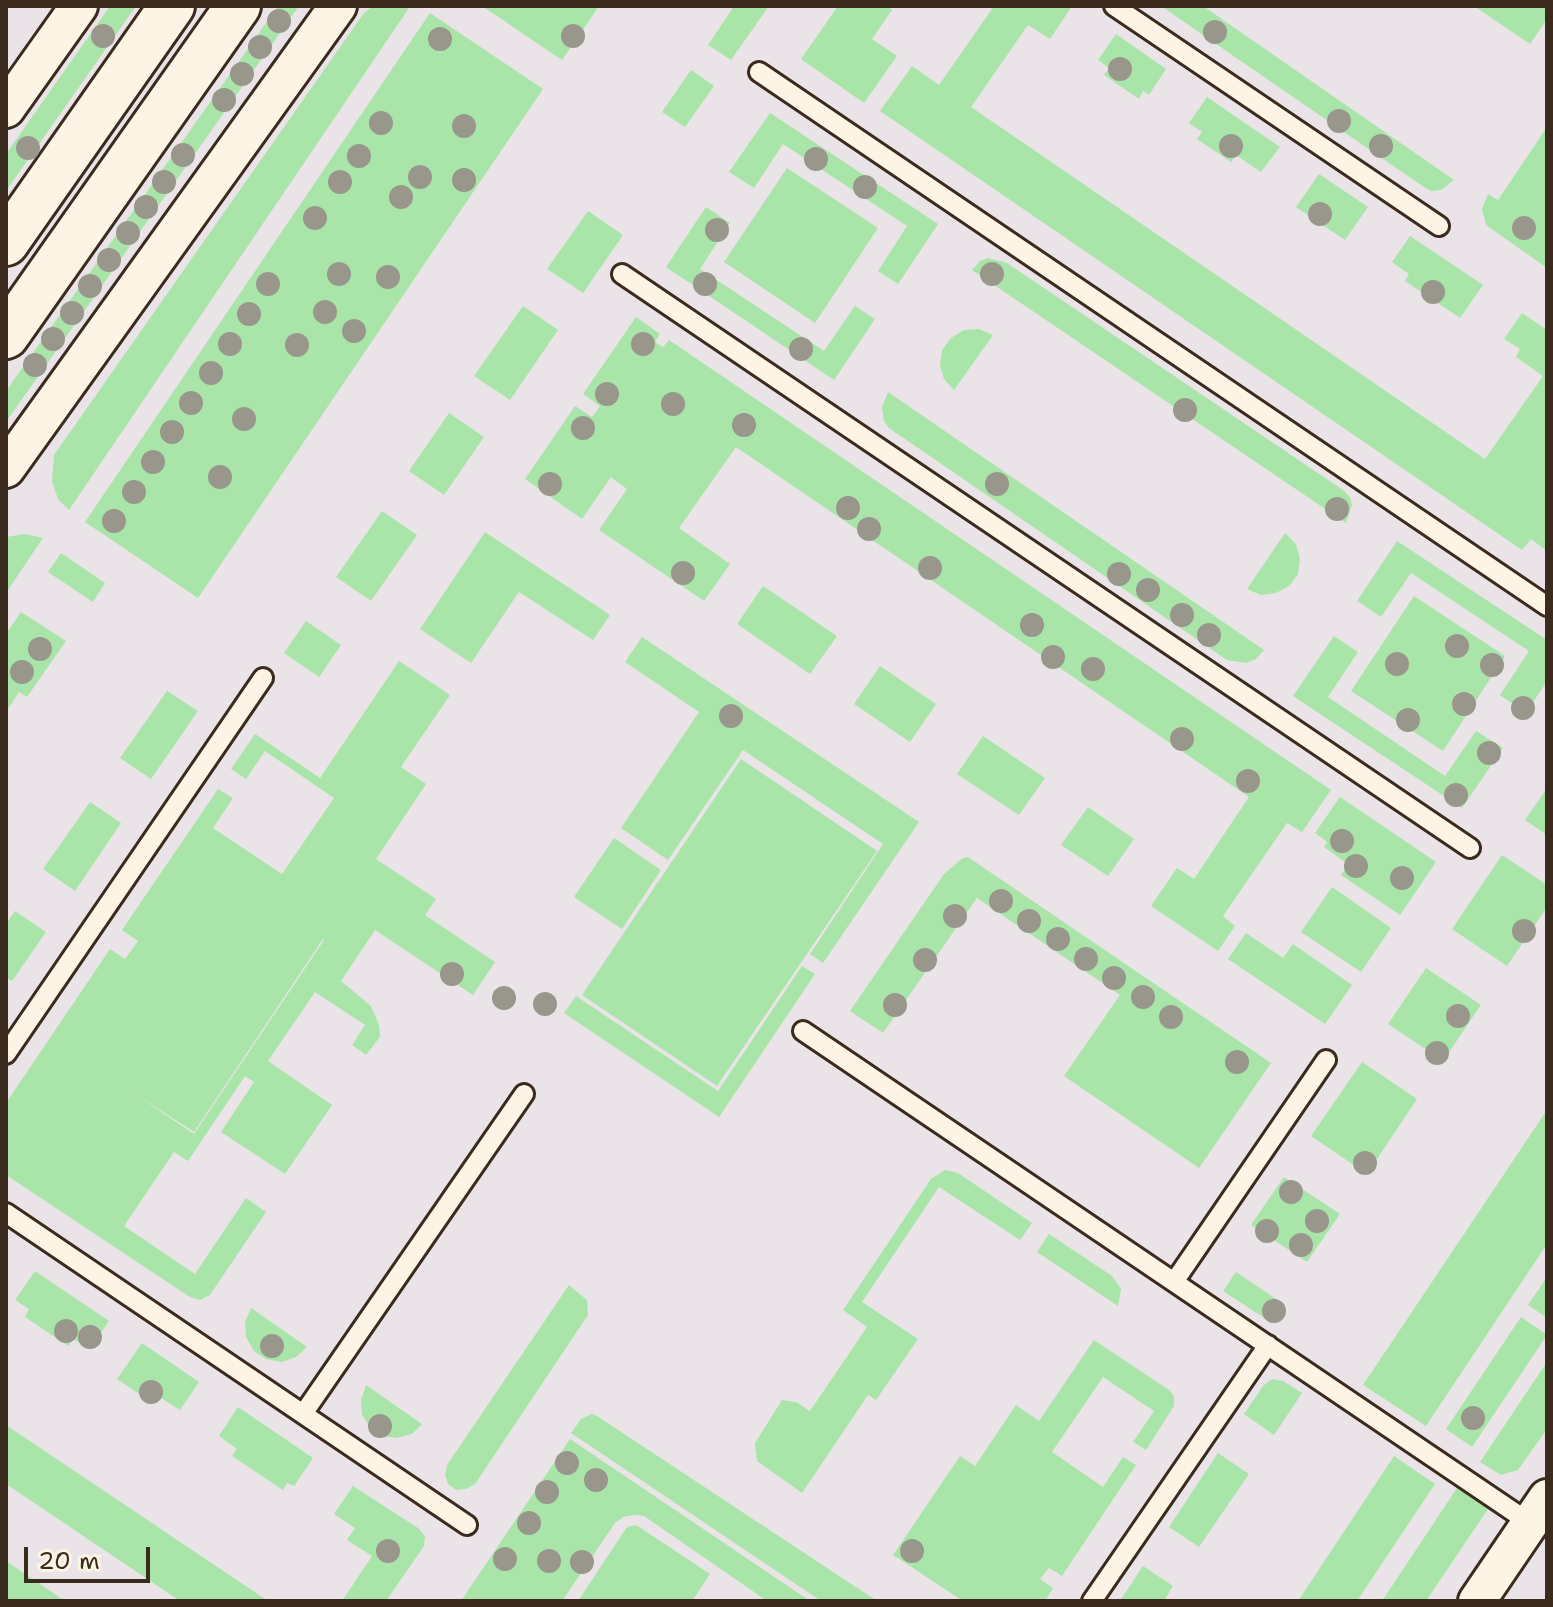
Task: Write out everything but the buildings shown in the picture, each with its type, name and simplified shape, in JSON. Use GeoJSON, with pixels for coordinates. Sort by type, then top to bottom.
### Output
{"type":"FeatureCollection","features":[{"type":"Feature","properties":{"kind":"main road"},"geometry":{"type":"LineString","coordinates":[[6,243],[172,6]]}},
{"type":"Feature","properties":{"kind":"main road"},"geometry":{"type":"LineString","coordinates":[[6,336],[238,6]]}},
{"type":"Feature","properties":{"kind":"street"},"geometry":{"type":"LineString","coordinates":[[6,109],[79,6]]}},
{"type":"Feature","properties":{"kind":"street"},"geometry":{"type":"LineString","coordinates":[[6,469],[338,6]]}},
{"type":"Feature","properties":{"kind":"street"},"geometry":{"type":"LineString","coordinates":[[1477,1601],[1539,1510]]}},
{"type":"Feature","properties":{"kind":"lane"},"geometry":{"type":"LineString","coordinates":[[1114,6],[1439,226]]}},
{"type":"Feature","properties":{"kind":"lane"},"geometry":{"type":"LineString","coordinates":[[759,72],[1547,606]]}},
{"type":"Feature","properties":{"kind":"lane"},"geometry":{"type":"LineString","coordinates":[[622,274],[1470,848]]}},
{"type":"Feature","properties":{"kind":"lane"},"geometry":{"type":"LineString","coordinates":[[6,1054],[263,678]]}},
{"type":"Feature","properties":{"kind":"lane"},"geometry":{"type":"LineString","coordinates":[[803,1031],[1268,1345],[1539,1510]]}},
{"type":"Feature","properties":{"kind":"lane"},"geometry":{"type":"LineString","coordinates":[[1174,1282],[1326,1060]]}},
{"type":"Feature","properties":{"kind":"lane"},"geometry":{"type":"LineString","coordinates":[[303,1414],[524,1094]]}},
{"type":"Feature","properties":{"kind":"lane"},"geometry":{"type":"LineString","coordinates":[[6,1213],[467,1525]]}},
{"type":"Feature","properties":{"kind":"lane"},"geometry":{"type":"LineString","coordinates":[[1092,1601],[1268,1345]]}},
{"type":"Feature","properties":{"kind":"green space"},"geometry":{"type":"Polygon","coordinates":[[[110,6],[136,6],[6,191],[6,154],[110,6]]]}},
{"type":"Feature","properties":{"kind":"green space"},"geometry":{"type":"Polygon","coordinates":[[[278,6],[299,6],[6,422],[6,391],[278,6]]]}},
{"type":"Feature","properties":{"kind":"green space"},"geometry":{"type":"Polygon","coordinates":[[[373,6],[409,8],[69,510],[58,499],[52,481],[54,455],[364,13],[373,6]]]}},
{"type":"Feature","properties":{"kind":"green space"},"geometry":{"type":"Polygon","coordinates":[[[482,6],[599,6],[562,60],[482,6]]]}},
{"type":"Feature","properties":{"kind":"green space"},"geometry":{"type":"Polygon","coordinates":[[[734,6],[769,6],[731,60],[708,45],[734,6]]]}},
{"type":"Feature","properties":{"kind":"green space"},"geometry":{"type":"Polygon","coordinates":[[[838,6],[886,6],[892,10],[872,39],[897,56],[864,103],[801,59],[838,6]]]}},
{"type":"Feature","properties":{"kind":"green space"},"geometry":{"type":"Polygon","coordinates":[[[988,6],[1072,6],[1050,39],[1028,25],[971,107],[1485,459],[1543,376],[1516,357],[1520,349],[1504,339],[1522,313],[1547,330],[1547,551],[1531,539],[1522,550],[880,111],[912,66],[939,85],[992,9],[988,6]]]}},
{"type":"Feature","properties":{"kind":"green space"},"geometry":{"type":"Polygon","coordinates":[[[1161,6],[1203,6],[1454,180],[1441,190],[1431,191],[1161,6]]]}},
{"type":"Feature","properties":{"kind":"green space"},"geometry":{"type":"Polygon","coordinates":[[[1474,6],[1547,6],[1547,19],[1530,44],[1474,6]]]}},
{"type":"Feature","properties":{"kind":"green space"},"geometry":{"type":"Polygon","coordinates":[[[430,13],[543,89],[198,598],[85,522],[430,13]]]}},
{"type":"Feature","properties":{"kind":"green space"},"geometry":{"type":"Polygon","coordinates":[[[1116,34],[1166,69],[1149,95],[1143,91],[1139,99],[1104,75],[1109,68],[1098,60],[1116,34]]]}},
{"type":"Feature","properties":{"kind":"green space"},"geometry":{"type":"Polygon","coordinates":[[[691,70],[714,86],[685,127],[662,112],[691,70]]]}},
{"type":"Feature","properties":{"kind":"green space"},"geometry":{"type":"Polygon","coordinates":[[[1207,97],[1280,147],[1261,172],[1236,155],[1231,162],[1197,139],[1202,132],[1189,123],[1207,97]]]}},
{"type":"Feature","properties":{"kind":"green space"},"geometry":{"type":"Polygon","coordinates":[[[770,113],[938,224],[898,284],[878,271],[907,226],[783,144],[754,188],[729,172],[770,113]]]}},
{"type":"Feature","properties":{"kind":"green space"},"geometry":{"type":"Polygon","coordinates":[[[1547,127],[1547,268],[1486,225],[1482,209],[1488,194],[1498,200],[1547,127]]]}},
{"type":"Feature","properties":{"kind":"green space"},"geometry":{"type":"Polygon","coordinates":[[[787,168],[878,228],[815,323],[724,262],[787,168]]]}},
{"type":"Feature","properties":{"kind":"green space"},"geometry":{"type":"Polygon","coordinates":[[[1319,174],[1368,207],[1345,240],[1296,207],[1319,174]]]}},
{"type":"Feature","properties":{"kind":"green space"},"geometry":{"type":"Polygon","coordinates":[[[706,207],[730,223],[700,269],[824,351],[855,306],[875,319],[834,380],[666,267],[706,207]]]}},
{"type":"Feature","properties":{"kind":"green space"},"geometry":{"type":"Polygon","coordinates":[[[588,211],[623,235],[583,293],[547,269],[588,211]]]}},
{"type":"Feature","properties":{"kind":"green space"},"geometry":{"type":"Polygon","coordinates":[[[1410,236],[1483,285],[1460,318],[1405,281],[1409,274],[1392,262],[1410,236]]]}},
{"type":"Feature","properties":{"kind":"green space"},"geometry":{"type":"Polygon","coordinates":[[[988,258],[1007,263],[1343,490],[1350,497],[1352,505],[1346,523],[972,270],[988,258]]]}},
{"type":"Feature","properties":{"kind":"green space"},"geometry":{"type":"Polygon","coordinates":[[[523,306],[558,330],[510,400],[474,376],[523,306]]]}},
{"type":"Feature","properties":{"kind":"green space"},"geometry":{"type":"Polygon","coordinates":[[[636,317],[660,334],[655,342],[663,347],[669,340],[1331,790],[1302,832],[1287,823],[1223,916],[1235,926],[1218,951],[1151,906],[1177,868],[1194,879],[1249,797],[736,447],[679,528],[730,564],[704,601],[599,530],[627,489],[611,477],[582,519],[525,479],[575,406],[592,417],[600,406],[583,394],[636,317]]]}},
{"type":"Feature","properties":{"kind":"green space"},"geometry":{"type":"Polygon","coordinates":[[[979,329],[993,335],[954,390],[944,379],[940,365],[942,350],[951,338],[964,330],[979,329]]]}},
{"type":"Feature","properties":{"kind":"green space"},"geometry":{"type":"Polygon","coordinates":[[[888,392],[1264,650],[1256,659],[1246,663],[1227,660],[889,428],[884,421],[882,407],[888,392]]]}},
{"type":"Feature","properties":{"kind":"green space"},"geometry":{"type":"Polygon","coordinates":[[[449,413],[484,437],[444,495],[409,471],[449,413]]]}},
{"type":"Feature","properties":{"kind":"green space"},"geometry":{"type":"Polygon","coordinates":[[[382,511],[417,535],[371,601],[336,577],[382,511]]]}},
{"type":"Feature","properties":{"kind":"green space"},"geometry":{"type":"Polygon","coordinates":[[[485,532],[610,615],[593,640],[519,592],[471,663],[420,629],[485,532]]]}},
{"type":"Feature","properties":{"kind":"green space"},"geometry":{"type":"Polygon","coordinates":[[[1285,533],[1296,544],[1300,559],[1298,574],[1289,586],[1276,593],[1261,595],[1247,589],[1285,533]]]}},
{"type":"Feature","properties":{"kind":"green space"},"geometry":{"type":"Polygon","coordinates":[[[25,534],[43,538],[6,593],[6,537],[25,534]]]}},
{"type":"Feature","properties":{"kind":"green space"},"geometry":{"type":"Polygon","coordinates":[[[1397,541],[1547,640],[1547,681],[1526,713],[1500,695],[1529,651],[1411,573],[1381,617],[1357,601],[1397,541]]]}},
{"type":"Feature","properties":{"kind":"green space"},"geometry":{"type":"Polygon","coordinates":[[[61,553],[105,583],[93,602],[48,572],[61,553]]]}},
{"type":"Feature","properties":{"kind":"green space"},"geometry":{"type":"Polygon","coordinates":[[[763,586],[837,636],[810,674],[737,624],[763,586]]]}},
{"type":"Feature","properties":{"kind":"green space"},"geometry":{"type":"Polygon","coordinates":[[[1414,596],[1505,656],[1443,751],[1351,691],[1414,596]]]}},
{"type":"Feature","properties":{"kind":"green space"},"geometry":{"type":"Polygon","coordinates":[[[21,612],[66,641],[27,697],[19,692],[6,712],[6,634],[21,612]]]}},
{"type":"Feature","properties":{"kind":"green space"},"geometry":{"type":"Polygon","coordinates":[[[306,621],[341,645],[319,677],[284,653],[306,621]]]}},
{"type":"Feature","properties":{"kind":"green space"},"geometry":{"type":"Polygon","coordinates":[[[1334,636],[1358,652],[1328,697],[1445,776],[1476,731],[1503,748],[1462,808],[1293,696],[1334,636]]]}},
{"type":"Feature","properties":{"kind":"green space"},"geometry":{"type":"Polygon","coordinates":[[[642,637],[919,822],[823,963],[810,954],[883,844],[743,750],[668,860],[621,828],[699,712],[625,662],[642,637]]]}},
{"type":"Feature","properties":{"kind":"green space"},"geometry":{"type":"Polygon","coordinates":[[[399,661],[450,695],[401,767],[426,784],[376,859],[436,899],[425,915],[495,962],[473,995],[375,930],[341,981],[371,1006],[379,1025],[380,1037],[366,1055],[352,1045],[365,1025],[315,992],[268,1061],[332,1105],[285,1174],[221,1132],[254,1082],[245,1076],[188,1161],[174,1152],[124,1226],[195,1274],[246,1198],[266,1212],[210,1295],[200,1300],[190,1297],[6,1175],[6,1103],[110,949],[125,959],[138,941],[122,930],[218,789],[233,798],[213,828],[282,874],[334,798],[265,751],[246,779],[231,769],[255,734],[320,778],[399,661]],[[324,940],[194,1132],[132,1092],[194,1134],[324,940]]]}},
{"type":"Feature","properties":{"kind":"green space"},"geometry":{"type":"Polygon","coordinates":[[[880,666],[936,704],[910,742],[854,704],[880,666]]]}},
{"type":"Feature","properties":{"kind":"green space"},"geometry":{"type":"Polygon","coordinates":[[[167,691],[198,711],[151,779],[120,758],[167,691]]]}},
{"type":"Feature","properties":{"kind":"green space"},"geometry":{"type":"Polygon","coordinates":[[[983,736],[1045,778],[1019,815],[957,774],[983,736]]]}},
{"type":"Feature","properties":{"kind":"green space"},"geometry":{"type":"Polygon","coordinates":[[[741,759],[877,851],[717,1086],[582,995],[741,759]]]}},
{"type":"Feature","properties":{"kind":"green space"},"geometry":{"type":"Polygon","coordinates":[[[1547,788],[1547,835],[1525,820],[1547,788]]]}},
{"type":"Feature","properties":{"kind":"green space"},"geometry":{"type":"Polygon","coordinates":[[[1340,797],[1436,862],[1400,915],[1341,875],[1348,864],[1324,847],[1327,842],[1315,833],[1340,797]]]}},
{"type":"Feature","properties":{"kind":"green space"},"geometry":{"type":"Polygon","coordinates":[[[90,802],[121,823],[75,891],[43,869],[90,802]]]}},
{"type":"Feature","properties":{"kind":"green space"},"geometry":{"type":"Polygon","coordinates":[[[1088,807],[1134,839],[1108,876],[1061,845],[1088,807]]]}},
{"type":"Feature","properties":{"kind":"green space"},"geometry":{"type":"Polygon","coordinates":[[[614,838],[661,870],[622,929],[574,897],[614,838]]]}},
{"type":"Feature","properties":{"kind":"green space"},"geometry":{"type":"Polygon","coordinates":[[[1502,855],[1547,885],[1547,907],[1507,966],[1452,929],[1502,855]]]}},
{"type":"Feature","properties":{"kind":"green space"},"geometry":{"type":"Polygon","coordinates":[[[968,857],[1271,1063],[1199,1168],[1064,1076],[1120,995],[977,898],[883,1033],[850,1011],[944,874],[968,857]]]}},
{"type":"Feature","properties":{"kind":"green space"},"geometry":{"type":"Polygon","coordinates":[[[1332,887],[1391,928],[1361,972],[1301,932],[1332,887]]]}},
{"type":"Feature","properties":{"kind":"green space"},"geometry":{"type":"Polygon","coordinates":[[[15,911],[46,932],[12,981],[6,977],[6,924],[15,911]]]}},
{"type":"Feature","properties":{"kind":"green space"},"geometry":{"type":"Polygon","coordinates":[[[1246,933],[1283,958],[1293,944],[1352,985],[1325,1024],[1228,959],[1246,933]]]}},
{"type":"Feature","properties":{"kind":"green space"},"geometry":{"type":"Polygon","coordinates":[[[802,966],[815,974],[719,1117],[564,1013],[576,996],[718,1091],[802,966]]]}},
{"type":"Feature","properties":{"kind":"green space"},"geometry":{"type":"Polygon","coordinates":[[[1426,968],[1481,1005],[1443,1061],[1388,1024],[1426,968]]]}},
{"type":"Feature","properties":{"kind":"green space"},"geometry":{"type":"Polygon","coordinates":[[[1362,1062],[1417,1099],[1367,1174],[1311,1136],[1362,1062]]]}},
{"type":"Feature","properties":{"kind":"green space"},"geometry":{"type":"Polygon","coordinates":[[[1547,1110],[1547,1244],[1426,1426],[1363,1385],[1547,1110]]]}},
{"type":"Feature","properties":{"kind":"green space"},"geometry":{"type":"Polygon","coordinates":[[[945,1170],[958,1173],[1032,1223],[1020,1240],[939,1187],[862,1302],[918,1339],[876,1400],[868,1395],[802,1493],[757,1461],[755,1443],[782,1400],[796,1402],[810,1411],[867,1327],[843,1310],[931,1179],[945,1170]]]}},
{"type":"Feature","properties":{"kind":"green space"},"geometry":{"type":"Polygon","coordinates":[[[1284,1177],[1340,1214],[1307,1262],[1251,1225],[1284,1177]]]}},
{"type":"Feature","properties":{"kind":"green space"},"geometry":{"type":"Polygon","coordinates":[[[1049,1234],[1112,1276],[1121,1289],[1118,1306],[1037,1252],[1049,1234]]]}},
{"type":"Feature","properties":{"kind":"green space"},"geometry":{"type":"Polygon","coordinates":[[[35,1271],[109,1321],[90,1349],[73,1339],[68,1346],[25,1317],[29,1309],[15,1300],[35,1271]]]}},
{"type":"Feature","properties":{"kind":"green space"},"geometry":{"type":"Polygon","coordinates":[[[1236,1272],[1285,1305],[1272,1323],[1223,1291],[1236,1272]]]}},
{"type":"Feature","properties":{"kind":"green space"},"geometry":{"type":"Polygon","coordinates":[[[1547,1277],[1547,1318],[1528,1305],[1547,1277]]]}},
{"type":"Feature","properties":{"kind":"green space"},"geometry":{"type":"Polygon","coordinates":[[[569,1285],[587,1300],[588,1315],[475,1484],[456,1490],[448,1484],[445,1475],[447,1465],[569,1285]]]}},
{"type":"Feature","properties":{"kind":"green space"},"geometry":{"type":"Polygon","coordinates":[[[251,1308],[307,1347],[296,1357],[282,1362],[266,1359],[254,1351],[246,1337],[245,1322],[251,1308]]]}},
{"type":"Feature","properties":{"kind":"green space"},"geometry":{"type":"Polygon","coordinates":[[[1521,1317],[1547,1335],[1472,1447],[1446,1429],[1521,1317]]]}},
{"type":"Feature","properties":{"kind":"green space"},"geometry":{"type":"Polygon","coordinates":[[[1094,1340],[1169,1390],[1174,1396],[1174,1406],[1146,1450],[1133,1442],[1154,1411],[1103,1377],[1052,1452],[1103,1487],[1123,1457],[1136,1465],[1062,1576],[1049,1568],[1040,1579],[1053,1588],[1045,1601],[963,1601],[893,1555],[960,1456],[975,1466],[1016,1405],[1039,1421],[1094,1340]]]}},
{"type":"Feature","properties":{"kind":"green space"},"geometry":{"type":"Polygon","coordinates":[[[142,1343],[199,1382],[180,1410],[158,1396],[153,1403],[117,1379],[142,1343]]]}},
{"type":"Feature","properties":{"kind":"green space"},"geometry":{"type":"Polygon","coordinates":[[[1547,1362],[1547,1429],[1518,1470],[1501,1475],[1480,1462],[1547,1362]]]}},
{"type":"Feature","properties":{"kind":"green space"},"geometry":{"type":"Polygon","coordinates":[[[1272,1379],[1283,1381],[1302,1393],[1274,1435],[1244,1414],[1263,1386],[1272,1379]]]}},
{"type":"Feature","properties":{"kind":"green space"},"geometry":{"type":"Polygon","coordinates":[[[366,1385],[422,1424],[412,1434],[397,1438],[382,1436],[370,1427],[362,1415],[361,1400],[366,1385]]]}},
{"type":"Feature","properties":{"kind":"green space"},"geometry":{"type":"Polygon","coordinates":[[[238,1407],[313,1458],[294,1486],[287,1483],[283,1490],[232,1456],[237,1449],[219,1436],[238,1407]]]}},
{"type":"Feature","properties":{"kind":"green space"},"geometry":{"type":"Polygon","coordinates":[[[592,1414],[877,1601],[821,1601],[571,1433],[581,1419],[592,1414]]]}},
{"type":"Feature","properties":{"kind":"green space"},"geometry":{"type":"Polygon","coordinates":[[[6,1425],[268,1601],[180,1601],[6,1484],[6,1425]]]}},
{"type":"Feature","properties":{"kind":"green space"},"geometry":{"type":"Polygon","coordinates":[[[570,1439],[810,1601],[767,1601],[644,1516],[634,1515],[623,1517],[615,1523],[562,1601],[461,1601],[570,1439]]]}},
{"type":"Feature","properties":{"kind":"green space"},"geometry":{"type":"Polygon","coordinates":[[[1218,1453],[1249,1474],[1199,1547],[1169,1527],[1218,1453]]]}},
{"type":"Feature","properties":{"kind":"green space"},"geometry":{"type":"Polygon","coordinates":[[[1394,1456],[1435,1484],[1357,1601],[1298,1601],[1394,1456]]]}},
{"type":"Feature","properties":{"kind":"green space"},"geometry":{"type":"Polygon","coordinates":[[[353,1486],[418,1528],[425,1536],[424,1546],[386,1601],[342,1601],[372,1556],[347,1540],[355,1528],[334,1514],[353,1486]]]}},
{"type":"Feature","properties":{"kind":"green space"},"geometry":{"type":"Polygon","coordinates":[[[1457,1488],[1488,1509],[1426,1601],[1382,1601],[1457,1488]]]}},
{"type":"Feature","properties":{"kind":"green space"},"geometry":{"type":"Polygon","coordinates":[[[636,1525],[710,1574],[692,1601],[578,1601],[627,1527],[636,1525]]]}},
{"type":"Feature","properties":{"kind":"green space"},"geometry":{"type":"Polygon","coordinates":[[[6,1561],[65,1601],[6,1601],[6,1561]]]}},
{"type":"Feature","properties":{"kind":"green space"},"geometry":{"type":"Polygon","coordinates":[[[1143,1566],[1173,1586],[1164,1601],[1120,1601],[1143,1566]]]}}]}
